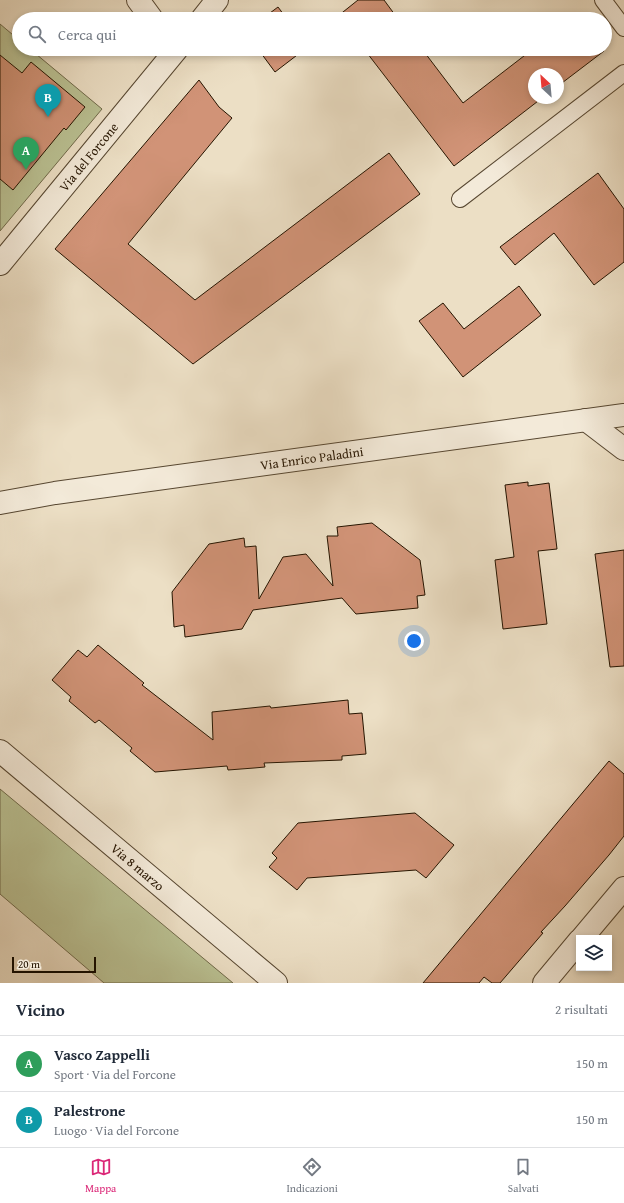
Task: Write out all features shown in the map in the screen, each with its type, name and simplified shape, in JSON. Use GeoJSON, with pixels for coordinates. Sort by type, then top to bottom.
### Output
{"type":"FeatureCollection","features":[{"type":"Feature","properties":{"kind":"street"},"geometry":{"type":"LineString","coordinates":[[138,0],[147,12]]}},
{"type":"Feature","properties":{"kind":"street"},"geometry":{"type":"LineString","coordinates":[[208,12],[217,0]]}},
{"type":"Feature","properties":{"kind":"street","name":"Via del Forcone"},"geometry":{"type":"LineString","coordinates":[[0,264],[170,56]]}},
{"type":"Feature","properties":{"kind":"street","name":"Via Enrico Paladini"},"geometry":{"type":"LineString","coordinates":[[0,503],[55,493],[624,415]]}},
{"type":"Feature","properties":{"kind":"street"},"geometry":{"type":"LineString","coordinates":[[586,420],[624,449]]}},
{"type":"Feature","properties":{"kind":"street","name":"Via 8 marzo"},"geometry":{"type":"LineString","coordinates":[[0,750],[276,983]]}},
{"type":"Feature","properties":{"kind":"street"},"geometry":{"type":"LineString","coordinates":[[585,935],[624,888]]}},
{"type":"Feature","properties":{"kind":"street"},"geometry":{"type":"LineString","coordinates":[[552,980],[576,945]]}},
{"type":"Feature","properties":{"kind":"lane"},"geometry":{"type":"LineString","coordinates":[[603,0],[624,28]]}},
{"type":"Feature","properties":{"kind":"lane"},"geometry":{"type":"LineString","coordinates":[[460,199],[624,73]]}},
{"type":"Feature","properties":{"kind":"green space"},"geometry":{"type":"Polygon","coordinates":[[[0,24],[12,34],[12,56],[38,56],[102,109],[0,231],[0,24]]]}},
{"type":"Feature","properties":{"kind":"green space"},"geometry":{"type":"Polygon","coordinates":[[[0,789],[233,983],[104,983],[0,894],[0,789]]]}},
{"type":"Feature","properties":{"kind":"building"},"geometry":{"type":"Polygon","coordinates":[[[358,0],[384,0],[393,12],[343,12],[358,0]]]}},
{"type":"Feature","properties":{"kind":"building"},"geometry":{"type":"Polygon","coordinates":[[[278,7],[282,12],[271,12],[278,7]]]}},
{"type":"Feature","properties":{"kind":"building"},"geometry":{"type":"Polygon","coordinates":[[[0,55],[22,73],[31,62],[85,107],[66,130],[64,128],[13,190],[0,179],[0,55]]]}},
{"type":"Feature","properties":{"kind":"building"},"geometry":{"type":"Polygon","coordinates":[[[263,56],[296,56],[275,72],[263,56]]]}},
{"type":"Feature","properties":{"kind":"building"},"geometry":{"type":"Polygon","coordinates":[[[369,56],[427,56],[463,103],[524,56],[597,56],[564,81],[564,68],[528,68],[528,104],[534,104],[454,166],[369,56]]]}},
{"type":"Feature","properties":{"kind":"building"},"geometry":{"type":"Polygon","coordinates":[[[199,80],[219,107],[232,118],[128,244],[195,300],[389,153],[420,194],[193,364],[55,249],[199,80]]]}},
{"type":"Feature","properties":{"kind":"building"},"geometry":{"type":"Polygon","coordinates":[[[598,173],[624,209],[624,262],[594,285],[554,233],[515,265],[500,247],[598,173]]]}},
{"type":"Feature","properties":{"kind":"building"},"geometry":{"type":"Polygon","coordinates":[[[519,286],[541,315],[463,377],[419,321],[443,303],[464,329],[519,286]]]}},
{"type":"Feature","properties":{"kind":"building"},"geometry":{"type":"Polygon","coordinates":[[[528,482],[528,486],[549,483],[557,549],[538,551],[547,624],[503,629],[495,560],[514,557],[505,485],[528,482]]]}},
{"type":"Feature","properties":{"kind":"building"},"geometry":{"type":"Polygon","coordinates":[[[372,523],[420,560],[425,595],[417,596],[418,608],[356,614],[342,598],[253,610],[242,629],[185,637],[184,625],[174,627],[172,592],[209,544],[244,538],[245,547],[256,546],[259,599],[283,557],[306,554],[333,586],[327,536],[338,536],[337,527],[372,523]]]}},
{"type":"Feature","properties":{"kind":"building"},"geometry":{"type":"Polygon","coordinates":[[[624,550],[624,666],[610,667],[595,554],[624,550]]]}},
{"type":"Feature","properties":{"kind":"building"},"geometry":{"type":"Polygon","coordinates":[[[98,645],[144,683],[142,685],[213,740],[212,712],[270,706],[271,708],[348,700],[349,714],[362,713],[366,754],[342,756],[342,760],[264,763],[265,767],[254,768],[228,770],[227,766],[155,772],[130,751],[132,748],[99,720],[95,723],[69,701],[71,697],[52,680],[78,650],[87,657],[98,645]]]}},
{"type":"Feature","properties":{"kind":"building"},"geometry":{"type":"Polygon","coordinates":[[[609,761],[624,774],[624,836],[609,855],[541,932],[543,933],[500,983],[492,983],[484,977],[479,983],[423,983],[609,761]]]}},
{"type":"Feature","properties":{"kind":"building"},"geometry":{"type":"Polygon","coordinates":[[[415,813],[454,845],[426,878],[416,870],[307,878],[297,890],[269,867],[277,858],[272,853],[298,823],[415,813]]]}},
{"type":"Feature","properties":{"kind":"place","name":"Palestrone"},"geometry":{"type":"Point","coordinates":[48,117]}},
{"type":"Feature","properties":{"kind":"place","name":"Vasco Zappelli"},"geometry":{"type":"Point","coordinates":[26,170]}}]}
